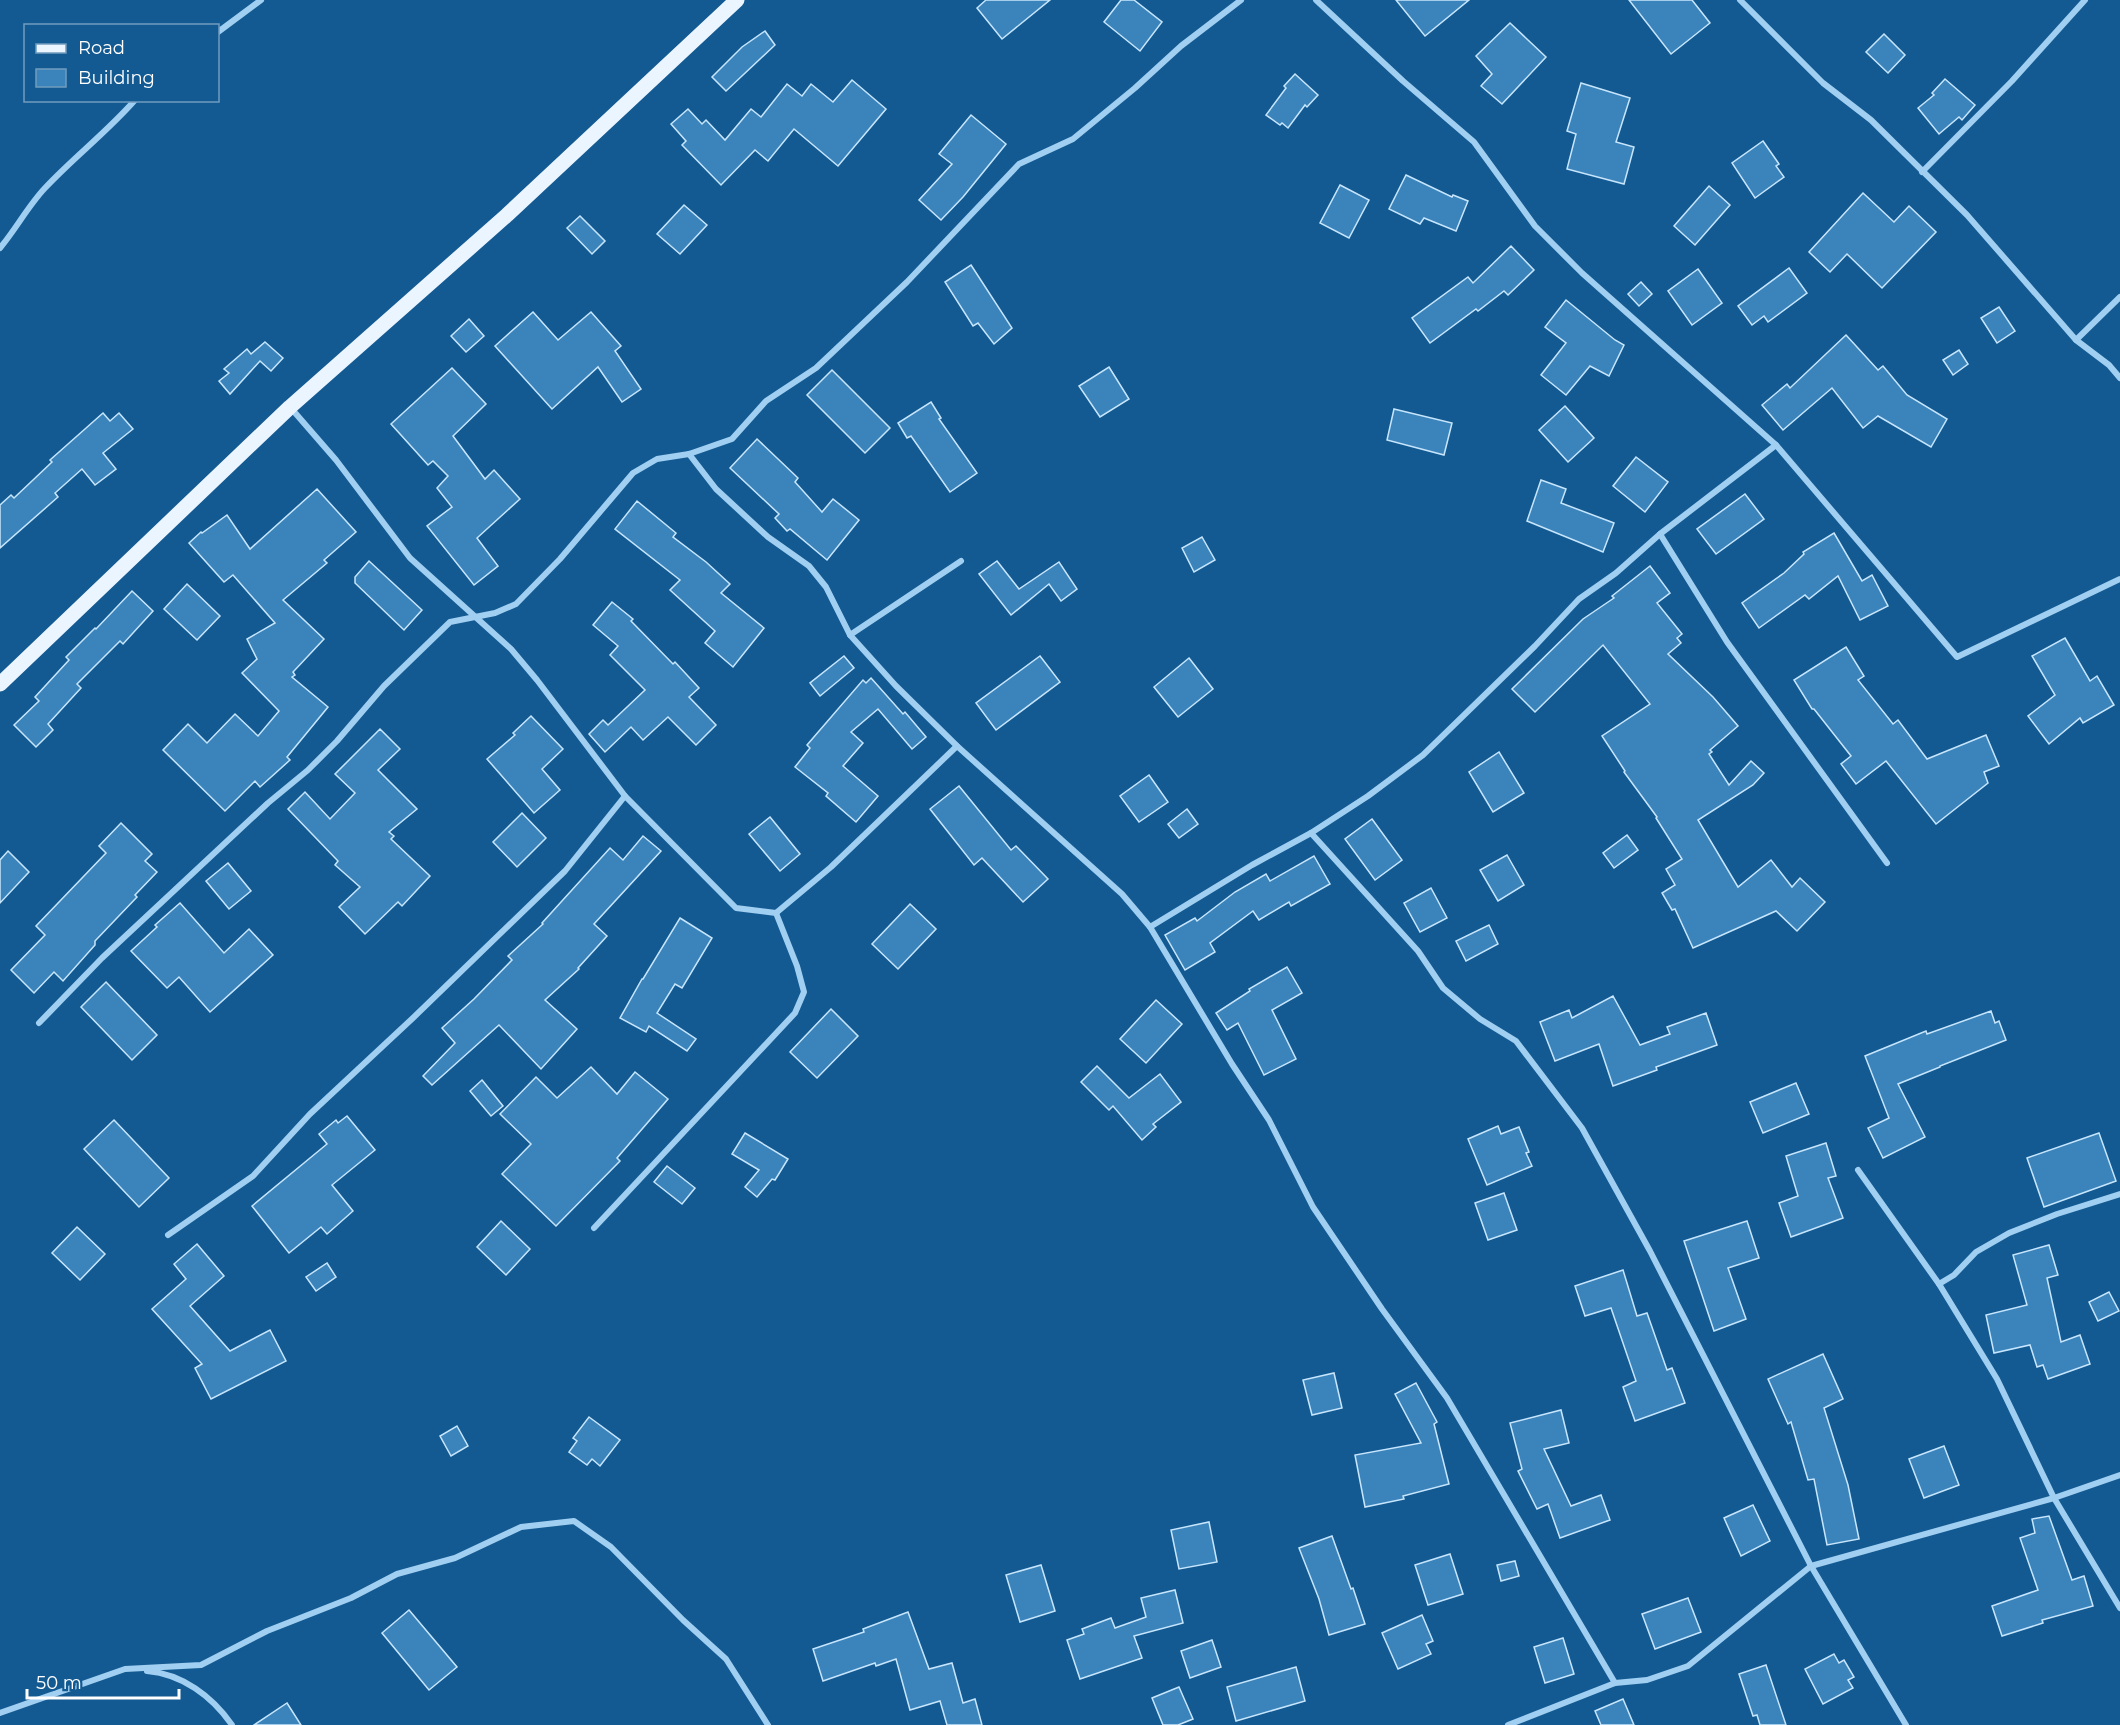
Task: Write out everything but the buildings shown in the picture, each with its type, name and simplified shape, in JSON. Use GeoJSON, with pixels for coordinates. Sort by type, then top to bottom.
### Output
{"type":"FeatureCollection","features":[{"type":"Feature","properties":{"kind":"main road"},"geometry":{"type":"LineString","coordinates":[[0,684],[290,407],[507,215],[737,0]]}},
{"type":"Feature","properties":{"kind":"street"},"geometry":{"type":"LineString","coordinates":[[219,31],[261,0]]}},
{"type":"Feature","properties":{"kind":"street"},"geometry":{"type":"LineString","coordinates":[[39,1023],[111,950],[268,803],[308,770],[345,732],[384,686],[450,622],[477,618],[516,604],[560,559],[633,473],[657,459],[689,454],[732,439],[766,401],[816,368],[907,282],[1018,164],[1073,139],[1135,88],[1181,46],[1241,0]]}},
{"type":"Feature","properties":{"kind":"street"},"geometry":{"type":"LineString","coordinates":[[1316,0],[1403,81],[1474,142],[1535,226],[1582,273],[1776,445],[1957,657],[2120,579]]}},
{"type":"Feature","properties":{"kind":"street"},"geometry":{"type":"LineString","coordinates":[[1740,0],[1823,83],[1871,120],[1967,215],[2076,340],[2109,365],[2120,378]]}},
{"type":"Feature","properties":{"kind":"street"},"geometry":{"type":"LineString","coordinates":[[1922,172],[2012,81],[2085,0]]}},
{"type":"Feature","properties":{"kind":"street"},"geometry":{"type":"LineString","coordinates":[[0,248],[43,189],[86,147],[116,122],[133,102]]}},
{"type":"Feature","properties":{"kind":"street"},"geometry":{"type":"LineString","coordinates":[[2076,340],[2120,297]]}},
{"type":"Feature","properties":{"kind":"street"},"geometry":{"type":"LineString","coordinates":[[290,407],[336,460],[410,558],[511,649],[625,795],[736,908],[776,913],[831,867],[957,746]]}},
{"type":"Feature","properties":{"kind":"street"},"geometry":{"type":"LineString","coordinates":[[1150,927],[1252,865],[1311,833],[1368,796],[1424,755],[1535,646],[1579,599],[1616,573],[1660,534],[1776,445]]}},
{"type":"Feature","properties":{"kind":"street"},"geometry":{"type":"LineString","coordinates":[[689,454],[716,489],[768,537],[809,566],[826,586],[850,635],[896,686],[957,746],[1122,894],[1150,927],[1232,1064],[1269,1120],[1313,1207],[1382,1309],[1447,1398],[1615,1683]]}},
{"type":"Feature","properties":{"kind":"street"},"geometry":{"type":"LineString","coordinates":[[1660,534],[1727,642],[1887,864]]}},
{"type":"Feature","properties":{"kind":"street"},"geometry":{"type":"LineString","coordinates":[[850,635],[960,561]]}},
{"type":"Feature","properties":{"kind":"street"},"geometry":{"type":"LineString","coordinates":[[168,1235],[253,1176],[310,1114],[565,871],[625,795]]}},
{"type":"Feature","properties":{"kind":"street"},"geometry":{"type":"LineString","coordinates":[[1311,833],[1418,951],[1443,988],[1480,1019],[1516,1041],[1581,1128],[1650,1251],[1811,1566],[1906,1725]]}},
{"type":"Feature","properties":{"kind":"street"},"geometry":{"type":"LineString","coordinates":[[594,1228],[795,1012],[804,992],[797,966],[776,913]]}},
{"type":"Feature","properties":{"kind":"street"},"geometry":{"type":"LineString","coordinates":[[1858,1170],[1939,1284],[1997,1379],[2054,1498],[2120,1608]]}},
{"type":"Feature","properties":{"kind":"street"},"geometry":{"type":"LineString","coordinates":[[1939,1284],[1953,1275],[1976,1252],[2009,1233],[2057,1214],[2120,1194]]}},
{"type":"Feature","properties":{"kind":"street"},"geometry":{"type":"LineString","coordinates":[[1508,1725],[1615,1683],[1647,1680],[1688,1666],[1811,1566],[2054,1498],[2120,1475]]}},
{"type":"Feature","properties":{"kind":"street"},"geometry":{"type":"LineString","coordinates":[[0,1713],[125,1669],[201,1665],[267,1631],[351,1598],[397,1574],[455,1558],[521,1527],[574,1521],[611,1546],[683,1620],[726,1659],[768,1725]]}},
{"type":"Feature","properties":{"kind":"street"},"geometry":{"type":"LineString","coordinates":[[125,1669],[165,1672],[198,1689],[223,1712],[232,1725]]}}]}
